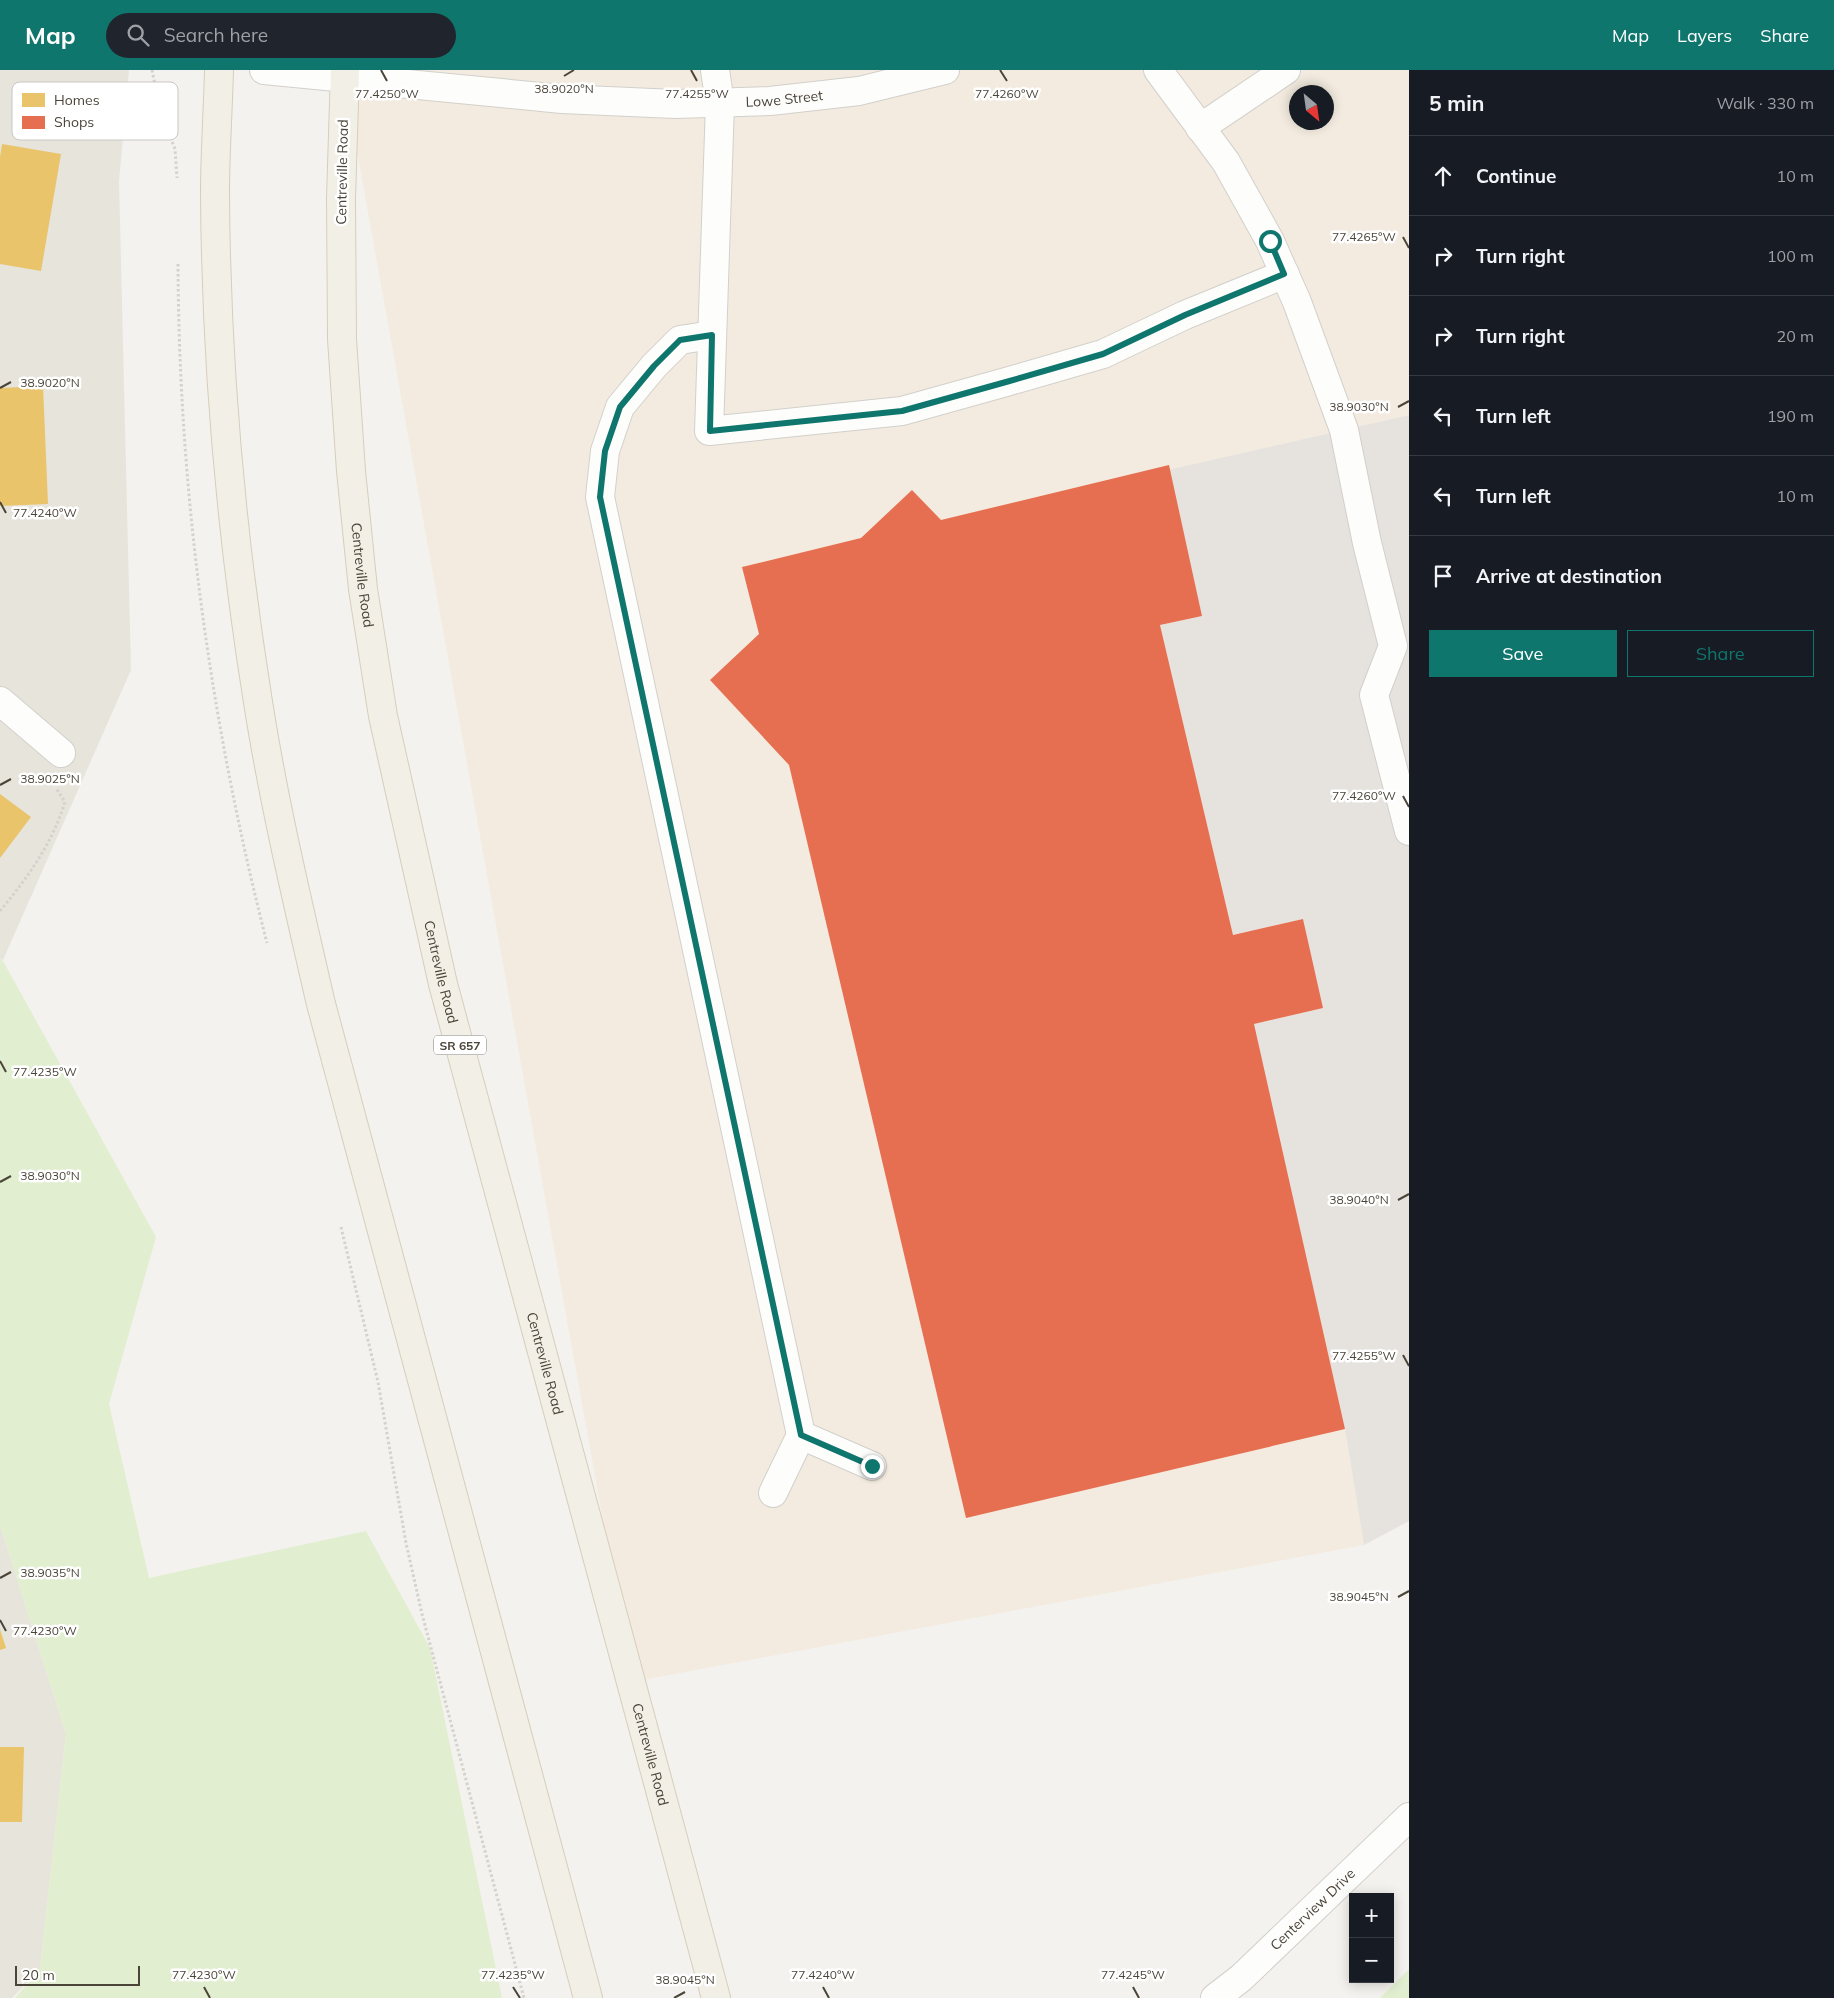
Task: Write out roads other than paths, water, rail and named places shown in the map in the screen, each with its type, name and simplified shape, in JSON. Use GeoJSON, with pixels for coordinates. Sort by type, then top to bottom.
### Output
{"type":"FeatureCollection","features":[{"type":"Feature","properties":{"kind":"main road"},"geometry":{"type":"LineString","coordinates":[[219,70],[215,192],[222,387],[242,589],[258,703],[287,855],[331,1042],[588,1998]]}},
{"type":"Feature","properties":{"kind":"main road","name":"Centreville Road"},"geometry":{"type":"LineString","coordinates":[[344,75],[341,199],[342,339],[351,471],[362,579],[383,716],[443,984],[716,1998]]}},
{"type":"Feature","properties":{"kind":"street","name":"Lowe Street"},"geometry":{"type":"LineString","coordinates":[[264,70],[344,75],[562,99],[675,104],[770,101],[859,91],[945,70]]}},
{"type":"Feature","properties":{"kind":"street"},"geometry":{"type":"LineString","coordinates":[[715,70],[720,103],[710,431],[792,424],[902,411],[1103,354],[1185,315],[1284,274]]}},
{"type":"Feature","properties":{"kind":"street"},"geometry":{"type":"LineString","coordinates":[[1158,70],[1226,162],[1270,241],[1297,302],[1344,430],[1367,543],[1393,646],[1374,695],[1409,831]]}},
{"type":"Feature","properties":{"kind":"street"},"geometry":{"type":"LineString","coordinates":[[1200,128],[1286,70]]}},
{"type":"Feature","properties":{"kind":"street"},"geometry":{"type":"LineString","coordinates":[[712,335],[680,340],[654,366],[620,407],[605,451],[600,497],[801,1435],[773,1493]]}},
{"type":"Feature","properties":{"kind":"street"},"geometry":{"type":"LineString","coordinates":[[0,701],[61,753]]}},
{"type":"Feature","properties":{"kind":"street"},"geometry":{"type":"LineString","coordinates":[[801,1435],[872,1466]]}},
{"type":"Feature","properties":{"kind":"street","name":"Centerview Drive"},"geometry":{"type":"LineString","coordinates":[[1215,1998],[1241,1978],[1409,1817]]}}]}
